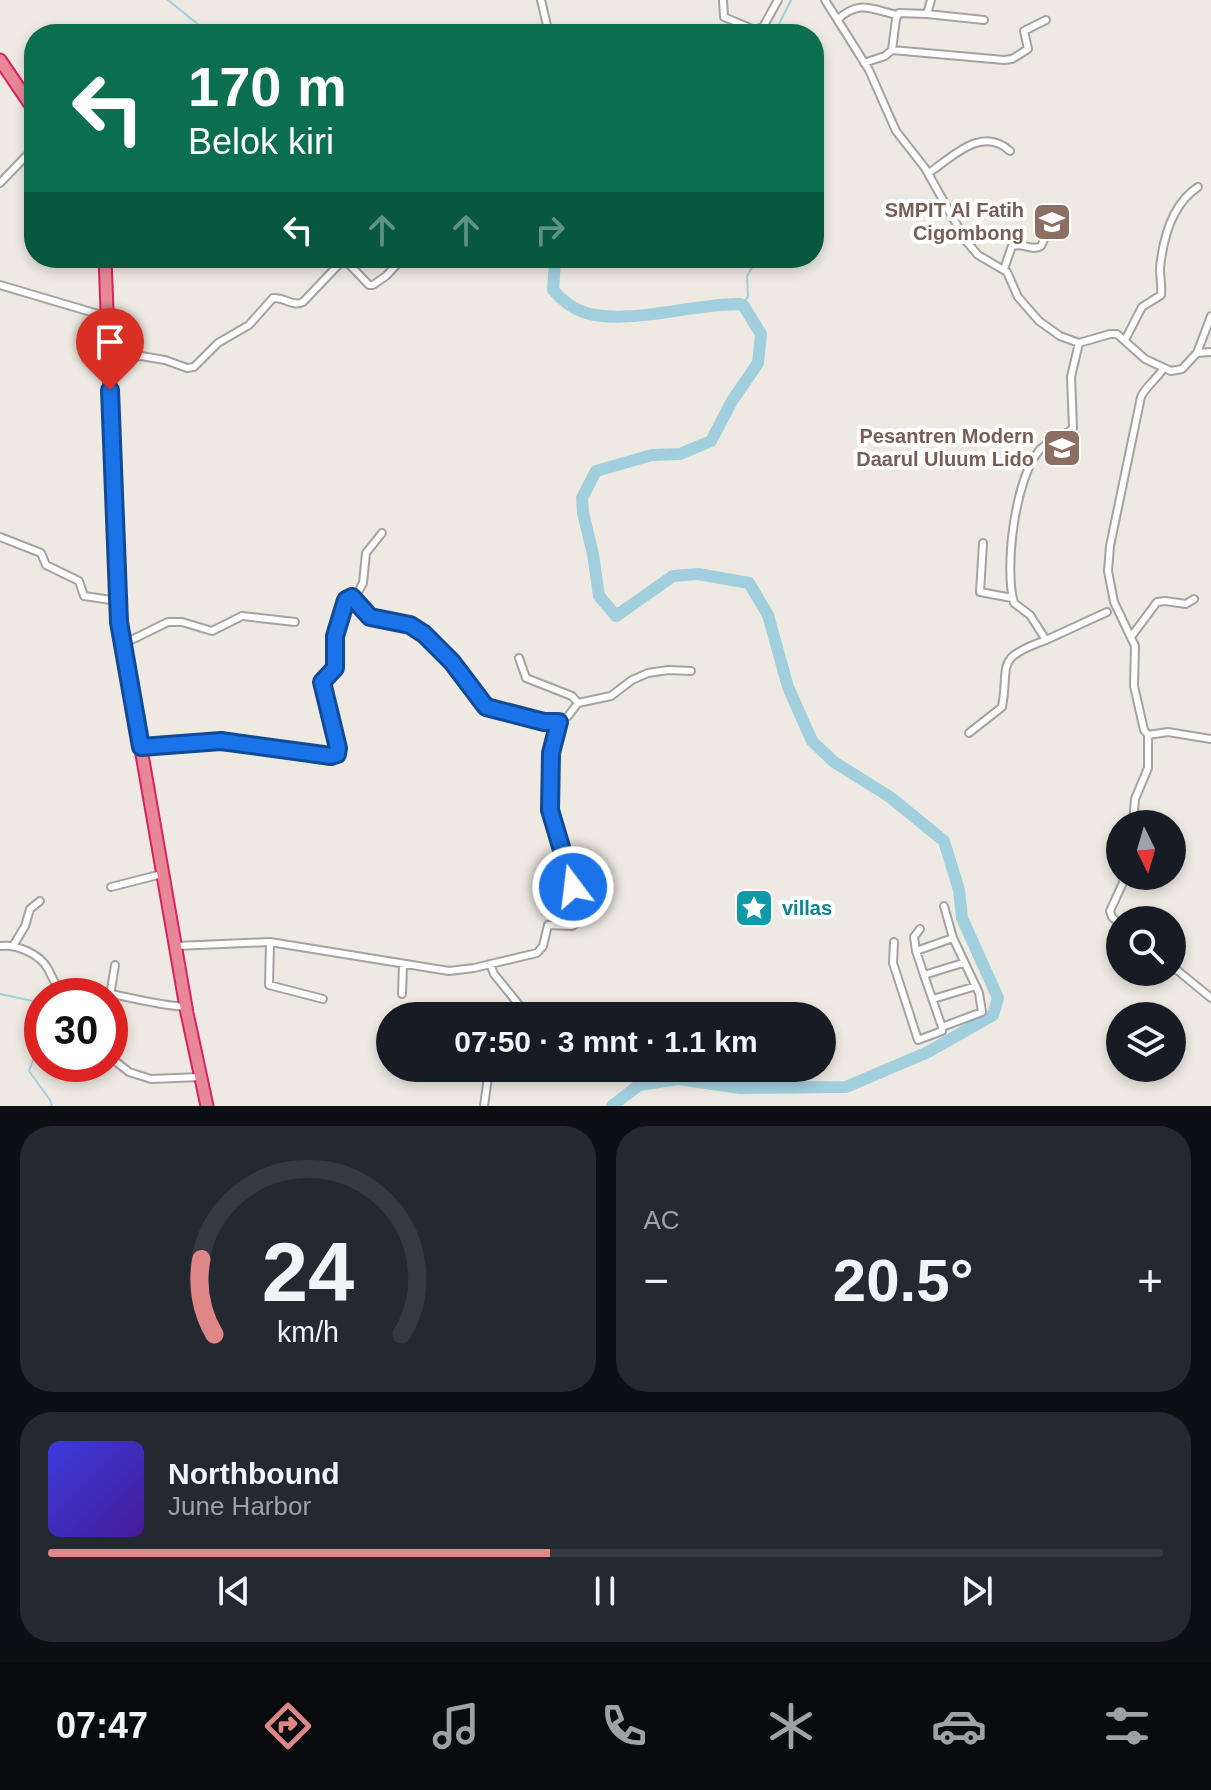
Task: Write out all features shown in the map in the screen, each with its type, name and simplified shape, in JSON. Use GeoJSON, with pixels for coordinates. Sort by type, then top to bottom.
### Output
{"type":"FeatureCollection","features":[{"type":"Feature","properties":{"kind":"highway"},"geometry":{"type":"LineString","coordinates":[[0,60],[24,95]]}},
{"type":"Feature","properties":{"kind":"highway"},"geometry":{"type":"LineString","coordinates":[[106,268],[118,601],[123,644],[186,1007],[207,1106]]}},
{"type":"Feature","properties":{"kind":"street"},"geometry":{"type":"LineString","coordinates":[[541,0],[547,24]]}},
{"type":"Feature","properties":{"kind":"street"},"geometry":{"type":"LineString","coordinates":[[723,0],[724,17],[741,24]]}},
{"type":"Feature","properties":{"kind":"street"},"geometry":{"type":"LineString","coordinates":[[765,24],[778,0]]}},
{"type":"Feature","properties":{"kind":"street"},"geometry":{"type":"LineString","coordinates":[[825,0],[864,63],[896,131],[929,173],[966,241],[986,261],[1004,269],[1018,297],[1039,321],[1060,336],[1079,343],[1113,333],[1125,340],[1139,355],[1171,371],[1182,369],[1197,353],[1211,316]]}},
{"type":"Feature","properties":{"kind":"street"},"geometry":{"type":"LineString","coordinates":[[927,14],[931,0]]}},
{"type":"Feature","properties":{"kind":"street"},"geometry":{"type":"LineString","coordinates":[[838,19],[858,6],[897,15],[903,12],[984,20]]}},
{"type":"Feature","properties":{"kind":"street"},"geometry":{"type":"LineString","coordinates":[[864,63],[885,56],[892,50],[897,15]]}},
{"type":"Feature","properties":{"kind":"street"},"geometry":{"type":"LineString","coordinates":[[892,50],[1008,60],[1028,49],[1024,31],[1046,20]]}},
{"type":"Feature","properties":{"kind":"street"},"geometry":{"type":"LineString","coordinates":[[929,173],[970,144],[997,143],[1010,151]]}},
{"type":"Feature","properties":{"kind":"street"},"geometry":{"type":"LineString","coordinates":[[0,183],[24,158]]}},
{"type":"Feature","properties":{"kind":"street"},"geometry":{"type":"LineString","coordinates":[[1125,340],[1142,307],[1161,295],[1162,258],[1172,217],[1187,194],[1198,187]]}},
{"type":"Feature","properties":{"kind":"street"},"geometry":{"type":"LineString","coordinates":[[1004,269],[1009,251],[1015,245],[1040,248],[1053,220]]}},
{"type":"Feature","properties":{"kind":"street"},"geometry":{"type":"LineString","coordinates":[[109,360],[141,356],[187,368],[194,367],[218,343],[249,325],[269,301],[277,298],[294,304],[303,302],[335,268]]}},
{"type":"Feature","properties":{"kind":"street"},"geometry":{"type":"LineString","coordinates":[[353,268],[369,285],[394,268]]}},
{"type":"Feature","properties":{"kind":"street"},"geometry":{"type":"LineString","coordinates":[[0,285],[108,317]]}},
{"type":"Feature","properties":{"kind":"street"},"geometry":{"type":"LineString","coordinates":[[1046,640],[1033,619],[1016,606],[1012,598],[1011,537],[1026,473],[1041,448],[1073,428],[1071,377],[1079,343]]}},
{"type":"Feature","properties":{"kind":"street"},"geometry":{"type":"LineString","coordinates":[[1197,353],[1211,352]]}},
{"type":"Feature","properties":{"kind":"street"},"geometry":{"type":"LineString","coordinates":[[1134,810],[1135,799],[1148,768],[1148,735],[1144,730],[1135,690],[1136,655],[1112,596],[1108,565],[1141,397],[1163,369]]}},
{"type":"Feature","properties":{"kind":"street"},"geometry":{"type":"LineString","coordinates":[[355,598],[363,583],[366,553],[382,533]]}},
{"type":"Feature","properties":{"kind":"street"},"geometry":{"type":"LineString","coordinates":[[0,537],[41,553],[46,565],[79,581],[84,596],[118,601]]}},
{"type":"Feature","properties":{"kind":"street"},"geometry":{"type":"LineString","coordinates":[[983,543],[980,593],[1012,598]]}},
{"type":"Feature","properties":{"kind":"street"},"geometry":{"type":"LineString","coordinates":[[141,747],[221,741],[331,756],[337,754],[322,682],[335,668],[335,636],[342,608],[348,598],[355,598]]}},
{"type":"Feature","properties":{"kind":"street"},"geometry":{"type":"LineString","coordinates":[[355,598],[370,617],[410,625],[424,634],[452,662],[486,707],[544,722],[559,722],[578,703],[611,696],[632,680],[648,673],[691,671]]}},
{"type":"Feature","properties":{"kind":"street"},"geometry":{"type":"LineString","coordinates":[[1131,637],[1157,602],[1186,604],[1194,599]]}},
{"type":"Feature","properties":{"kind":"street"},"geometry":{"type":"LineString","coordinates":[[969,733],[1002,707],[1004,670],[1010,659],[1107,612]]}},
{"type":"Feature","properties":{"kind":"street"},"geometry":{"type":"LineString","coordinates":[[123,644],[176,621],[212,631],[242,616],[295,622]]}},
{"type":"Feature","properties":{"kind":"street"},"geometry":{"type":"LineString","coordinates":[[519,658],[526,678],[572,696],[578,703]]}},
{"type":"Feature","properties":{"kind":"street"},"geometry":{"type":"LineString","coordinates":[[176,946],[270,942],[449,971],[537,953],[543,946],[548,925],[572,926],[577,923],[569,871],[552,825],[550,810],[551,753],[559,722]]}},
{"type":"Feature","properties":{"kind":"street"},"geometry":{"type":"LineString","coordinates":[[1148,735],[1168,732],[1211,739]]}},
{"type":"Feature","properties":{"kind":"street"},"geometry":{"type":"LineString","coordinates":[[111,887],[162,874]]}},
{"type":"Feature","properties":{"kind":"street"},"geometry":{"type":"LineString","coordinates":[[13,946],[25,926],[30,909],[40,901]]}},
{"type":"Feature","properties":{"kind":"street"},"geometry":{"type":"LineString","coordinates":[[942,1027],[982,1012],[976,986],[953,938],[944,906]]}},
{"type":"Feature","properties":{"kind":"street"},"geometry":{"type":"LineString","coordinates":[[894,942],[893,963],[918,1040],[942,1031],[916,951],[914,937],[920,929]]}},
{"type":"Feature","properties":{"kind":"street"},"geometry":{"type":"LineString","coordinates":[[916,951],[953,938]]}},
{"type":"Feature","properties":{"kind":"street"},"geometry":{"type":"LineString","coordinates":[[270,942],[269,985],[323,999]]}},
{"type":"Feature","properties":{"kind":"street"},"geometry":{"type":"LineString","coordinates":[[0,946],[13,946],[44,962],[53,978]]}},
{"type":"Feature","properties":{"kind":"street"},"geometry":{"type":"LineString","coordinates":[[924,975],[963,963]]}},
{"type":"Feature","properties":{"kind":"street"},"geometry":{"type":"LineString","coordinates":[[402,994],[403,964]]}},
{"type":"Feature","properties":{"kind":"street"},"geometry":{"type":"LineString","coordinates":[[490,964],[494,974],[517,1002]]}},
{"type":"Feature","properties":{"kind":"street"},"geometry":{"type":"LineString","coordinates":[[113,978],[115,965]]}},
{"type":"Feature","properties":{"kind":"street"},"geometry":{"type":"LineString","coordinates":[[1186,977],[1211,998]]}},
{"type":"Feature","properties":{"kind":"street"},"geometry":{"type":"LineString","coordinates":[[933,999],[976,986]]}},
{"type":"Feature","properties":{"kind":"street"},"geometry":{"type":"LineString","coordinates":[[128,999],[186,1007]]}},
{"type":"Feature","properties":{"kind":"street"},"geometry":{"type":"LineString","coordinates":[[128,1071],[151,1079],[201,1077]]}},
{"type":"Feature","properties":{"kind":"street"},"geometry":{"type":"LineString","coordinates":[[484,1106],[487,1082]]}},
{"type":"Feature","properties":{"kind":"waterway"},"geometry":{"type":"LineString","coordinates":[[168,0],[198,24]]}},
{"type":"Feature","properties":{"kind":"waterway"},"geometry":{"type":"LineString","coordinates":[[779,24],[791,0]]}},
{"type":"Feature","properties":{"kind":"waterway"},"geometry":{"type":"LineString","coordinates":[[555,268],[553,290],[583,312],[600,316],[638,316],[738,304],[743,305],[761,334],[758,363],[732,401],[711,441],[680,454],[652,455],[596,471],[582,498],[599,596],[616,616],[673,576],[698,574],[749,583],[768,615],[788,687],[812,741],[834,762],[890,797],[944,841],[959,890],[962,918],[998,998],[993,1015],[928,1052],[846,1087],[740,1088],[678,1079],[639,1085],[612,1106]]}},
{"type":"Feature","properties":{"kind":"waterway"},"geometry":{"type":"LineString","coordinates":[[743,305],[748,296],[747,276],[752,268]]}},
{"type":"Feature","properties":{"kind":"waterway"},"geometry":{"type":"LineString","coordinates":[[0,994],[24,999]]}},
{"type":"Feature","properties":{"kind":"waterway"},"geometry":{"type":"LineString","coordinates":[[37,1082],[52,1106]]}},
{"type":"Feature","properties":{"kind":"place","name":"SMPIT Al Fatih Cigombong"},"geometry":{"type":"Point","coordinates":[1052,222]}},
{"type":"Feature","properties":{"kind":"place","name":"Pesantren Modern Daarul Uluum Lido"},"geometry":{"type":"Point","coordinates":[1062,448]}},
{"type":"Feature","properties":{"kind":"place","name":"villas"},"geometry":{"type":"Point","coordinates":[754,908]}},
{"type":"Feature","properties":{"kind":"route"},"geometry":{"type":"LineString","coordinates":[[110,390],[119,622],[141,747],[221,741],[331,756],[337,754],[322,682],[335,668],[337,624],[346,600],[352,597],[370,617],[410,625],[424,634],[452,662],[486,707],[544,722],[559,722],[551,753],[550,810],[573,887]]}}]}
